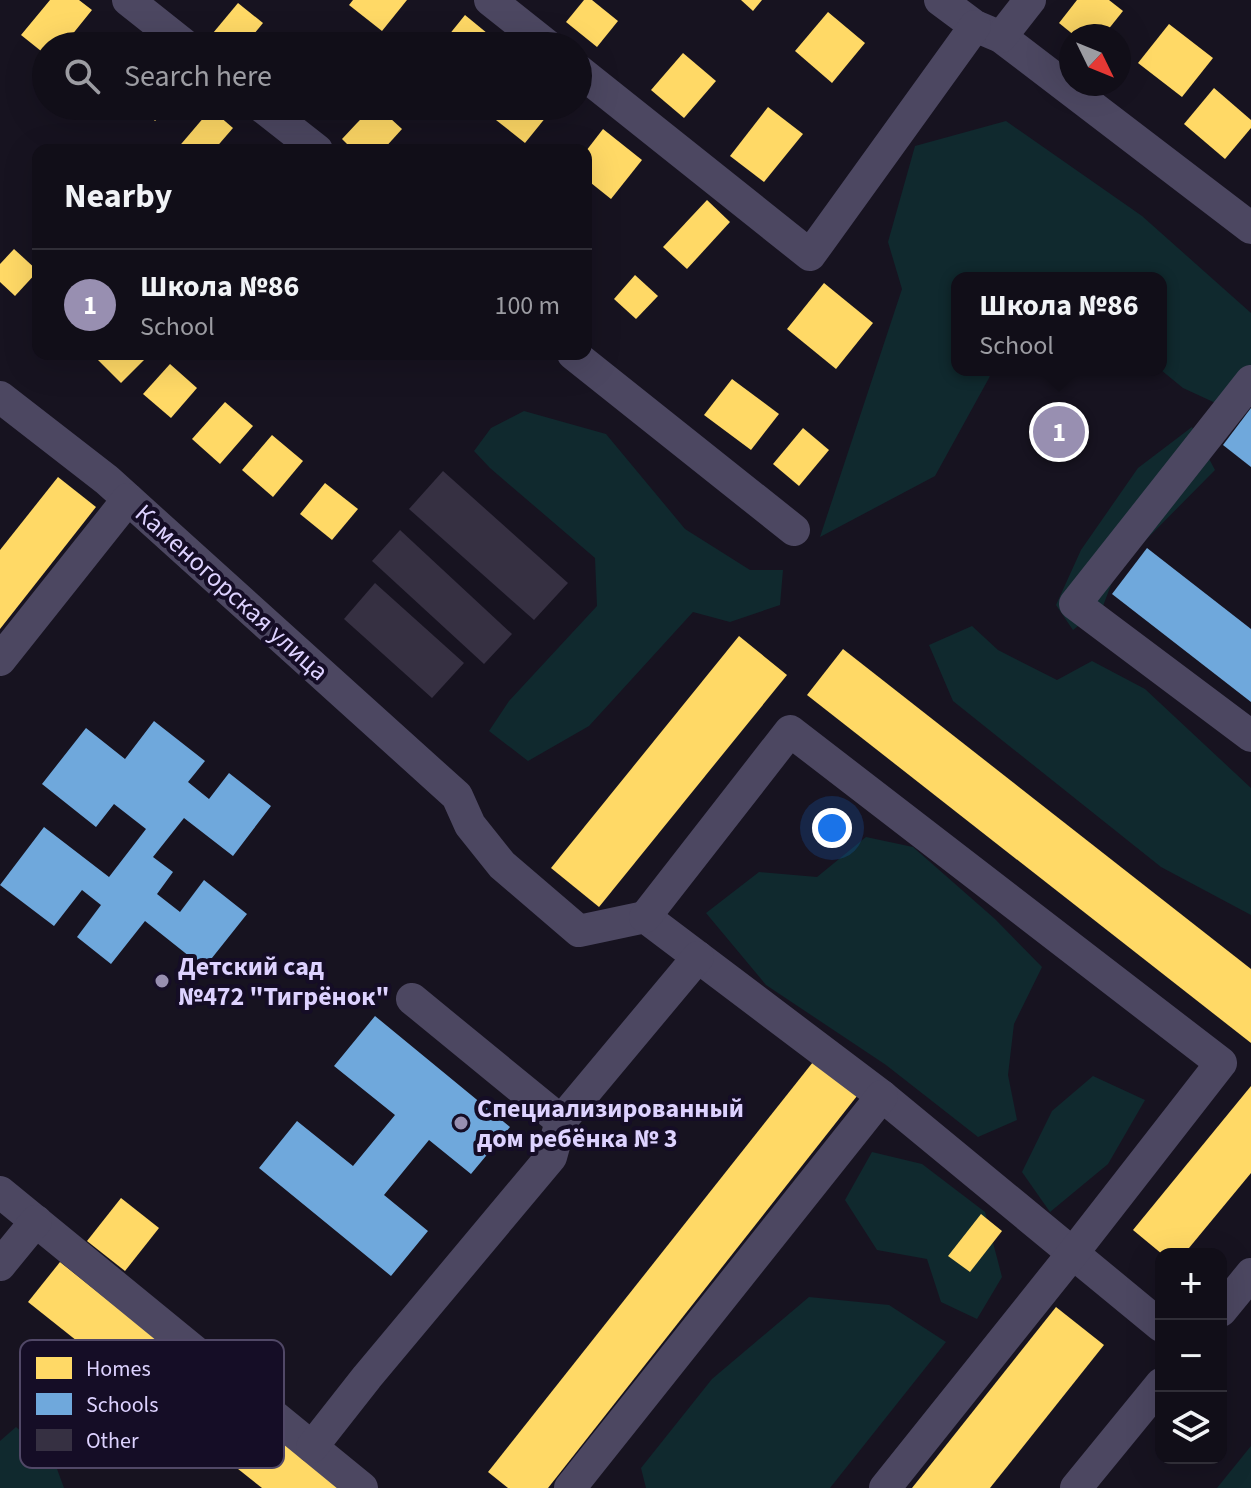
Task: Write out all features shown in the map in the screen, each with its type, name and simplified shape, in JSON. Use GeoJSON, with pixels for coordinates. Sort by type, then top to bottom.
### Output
{"type":"FeatureCollection","features":[{"type":"Feature","properties":{"kind":"street"},"geometry":{"type":"LineString","coordinates":[[128,0],[168,32]]}},
{"type":"Feature","properties":{"kind":"street"},"geometry":{"type":"LineString","coordinates":[[490,0],[530,32]]}},
{"type":"Feature","properties":{"kind":"street"},"geometry":{"type":"LineString","coordinates":[[940,0],[988,32],[1251,228]]}},
{"type":"Feature","properties":{"kind":"street"},"geometry":{"type":"LineString","coordinates":[[592,81],[810,255],[988,32],[1030,0]]}},
{"type":"Feature","properties":{"kind":"street"},"geometry":{"type":"LineString","coordinates":[[279,120],[309,144]]}},
{"type":"Feature","properties":{"kind":"street"},"geometry":{"type":"LineString","coordinates":[[581,360],[794,530]]}},
{"type":"Feature","properties":{"kind":"street"},"geometry":{"type":"LineString","coordinates":[[1251,381],[1075,604],[1251,736]]}},
{"type":"Feature","properties":{"kind":"street","name":"Каменогорская улица"},"geometry":{"type":"LineString","coordinates":[[0,397],[107,480],[457,796],[470,825],[502,865],[579,931],[645,917]]}},
{"type":"Feature","properties":{"kind":"street"},"geometry":{"type":"LineString","coordinates":[[0,660],[128,499]]}},
{"type":"Feature","properties":{"kind":"street"},"geometry":{"type":"LineString","coordinates":[[885,1488],[1073,1253],[1221,1063],[790,731],[645,917],[882,1096],[1073,1253],[1155,1321]]}},
{"type":"Feature","properties":{"kind":"street"},"geometry":{"type":"LineString","coordinates":[[312,1447],[551,1157],[561,1121],[698,957]]}},
{"type":"Feature","properties":{"kind":"street"},"geometry":{"type":"LineString","coordinates":[[412,999],[561,1121]]}},
{"type":"Feature","properties":{"kind":"street"},"geometry":{"type":"LineString","coordinates":[[570,1488],[882,1096]]}},
{"type":"Feature","properties":{"kind":"street"},"geometry":{"type":"LineString","coordinates":[[0,1192],[181,1340]]}},
{"type":"Feature","properties":{"kind":"street"},"geometry":{"type":"LineString","coordinates":[[0,1265],[36,1221]]}},
{"type":"Feature","properties":{"kind":"street"},"geometry":{"type":"LineString","coordinates":[[1227,1304],[1251,1274]]}},
{"type":"Feature","properties":{"kind":"street"},"geometry":{"type":"LineString","coordinates":[[1076,1488],[1155,1391]]}},
{"type":"Feature","properties":{"kind":"street"},"geometry":{"type":"LineString","coordinates":[[284,1424],[362,1488]]}},
{"type":"Feature","properties":{"kind":"green space"},"geometry":{"type":"Polygon","coordinates":[[[1006,121],[1142,216],[1251,313],[1251,388],[1222,406],[1183,388],[1167,375],[1167,272],[951,272],[951,376],[989,378],[935,476],[820,537],[902,289],[888,242],[915,146],[1006,121]]]}},
{"type":"Feature","properties":{"kind":"green space"},"geometry":{"type":"Polygon","coordinates":[[[524,411],[606,434],[685,529],[750,570],[783,570],[780,605],[730,622],[693,612],[589,726],[528,761],[489,731],[509,701],[597,606],[595,558],[474,451],[491,428],[524,411]]]}},
{"type":"Feature","properties":{"kind":"green space"},"geometry":{"type":"Polygon","coordinates":[[[1192,427],[1215,470],[1117,569],[1103,606],[1073,630],[1056,605],[1081,550],[1138,468],[1192,427]]]}},
{"type":"Feature","properties":{"kind":"green space"},"geometry":{"type":"Polygon","coordinates":[[[972,626],[998,650],[1057,680],[1092,661],[1145,689],[1251,788],[1251,915],[1161,867],[953,701],[929,645],[972,626]]]}},
{"type":"Feature","properties":{"kind":"green space"},"geometry":{"type":"Polygon","coordinates":[[[866,837],[913,847],[995,919],[1042,967],[1014,1024],[1008,1075],[1017,1120],[978,1137],[886,1065],[766,985],[706,913],[759,872],[817,877],[866,837]]]}},
{"type":"Feature","properties":{"kind":"green space"},"geometry":{"type":"Polygon","coordinates":[[[1093,1076],[1145,1100],[1108,1164],[1050,1212],[1022,1172],[1052,1111],[1093,1076]]]}},
{"type":"Feature","properties":{"kind":"green space"},"geometry":{"type":"Polygon","coordinates":[[[872,1152],[922,1164],[985,1212],[1002,1277],[977,1319],[941,1302],[927,1259],[877,1250],[845,1200],[872,1152]]]}},
{"type":"Feature","properties":{"kind":"green space"},"geometry":{"type":"Polygon","coordinates":[[[809,1297],[889,1305],[946,1342],[830,1488],[646,1488],[641,1468],[712,1379],[809,1297]]]}},
{"type":"Feature","properties":{"kind":"green space"},"geometry":{"type":"Polygon","coordinates":[[[16,1427],[20,1430],[20,1468],[57,1468],[64,1488],[0,1488],[0,1441],[16,1427]]]}},
{"type":"Feature","properties":{"kind":"green space"},"geometry":{"type":"Polygon","coordinates":[[[1251,1446],[1251,1488],[1217,1488],[1251,1446]]]}},
{"type":"Feature","properties":{"kind":"building: Homes"},"geometry":{"type":"Polygon","coordinates":[[[50,0],[79,0],[92,10],[74,32],[32,32],[32,44],[21,35],[50,0]]]}},
{"type":"Feature","properties":{"kind":"building: Homes"},"geometry":{"type":"Polygon","coordinates":[[[353,0],[407,0],[382,31],[349,5],[353,0]]]}},
{"type":"Feature","properties":{"kind":"building: Homes"},"geometry":{"type":"Polygon","coordinates":[[[584,0],[592,0],[618,21],[597,47],[592,43],[592,32],[578,32],[566,22],[584,0]]]}},
{"type":"Feature","properties":{"kind":"building: Homes"},"geometry":{"type":"Polygon","coordinates":[[[741,0],[762,0],[753,11],[741,0]]]}},
{"type":"Feature","properties":{"kind":"building: Homes"},"geometry":{"type":"Polygon","coordinates":[[[1077,0],[1109,0],[1123,11],[1113,24],[1059,23],[1077,0]]]}},
{"type":"Feature","properties":{"kind":"building: Homes"},"geometry":{"type":"Polygon","coordinates":[[[238,3],[263,23],[256,32],[214,32],[238,3]]]}},
{"type":"Feature","properties":{"kind":"building: Homes"},"geometry":{"type":"Polygon","coordinates":[[[828,12],[865,43],[832,83],[795,51],[828,12]]]}},
{"type":"Feature","properties":{"kind":"building: Homes"},"geometry":{"type":"Polygon","coordinates":[[[465,15],[486,32],[451,32],[465,15]]]}},
{"type":"Feature","properties":{"kind":"building: Homes"},"geometry":{"type":"Polygon","coordinates":[[[1169,24],[1213,58],[1182,97],[1138,63],[1169,24]]]}},
{"type":"Feature","properties":{"kind":"building: Homes"},"geometry":{"type":"Polygon","coordinates":[[[683,53],[716,81],[684,118],[651,90],[683,53]]]}},
{"type":"Feature","properties":{"kind":"building: Homes"},"geometry":{"type":"Polygon","coordinates":[[[1214,88],[1251,120],[1251,128],[1225,159],[1184,124],[1214,88]]]}},
{"type":"Feature","properties":{"kind":"building: Homes"},"geometry":{"type":"Polygon","coordinates":[[[768,107],[803,134],[764,182],[730,156],[768,107]]]}},
{"type":"Feature","properties":{"kind":"building: Homes"},"geometry":{"type":"Polygon","coordinates":[[[202,120],[224,120],[233,128],[219,144],[181,144],[202,120]]]}},
{"type":"Feature","properties":{"kind":"building: Homes"},"geometry":{"type":"Polygon","coordinates":[[[360,120],[392,120],[402,129],[388,144],[347,144],[342,139],[360,120]]]}},
{"type":"Feature","properties":{"kind":"building: Homes"},"geometry":{"type":"Polygon","coordinates":[[[496,120],[544,120],[525,143],[496,120]]]}},
{"type":"Feature","properties":{"kind":"building: Homes"},"geometry":{"type":"Polygon","coordinates":[[[603,129],[642,160],[611,199],[592,184],[591,144],[603,129]]]}},
{"type":"Feature","properties":{"kind":"building: Homes"},"geometry":{"type":"Polygon","coordinates":[[[707,200],[730,222],[687,269],[663,247],[707,200]]]}},
{"type":"Feature","properties":{"kind":"building: Homes"},"geometry":{"type":"Polygon","coordinates":[[[14,249],[32,266],[32,278],[15,296],[0,282],[0,264],[14,249]]]}},
{"type":"Feature","properties":{"kind":"building: Homes"},"geometry":{"type":"Polygon","coordinates":[[[635,275],[658,296],[636,319],[614,299],[635,275]]]}},
{"type":"Feature","properties":{"kind":"building: Homes"},"geometry":{"type":"Polygon","coordinates":[[[824,283],[873,323],[836,369],[787,329],[824,283]]]}},
{"type":"Feature","properties":{"kind":"building: Homes"},"geometry":{"type":"Polygon","coordinates":[[[98,360],[144,360],[121,383],[98,360]]]}},
{"type":"Feature","properties":{"kind":"building: Homes"},"geometry":{"type":"Polygon","coordinates":[[[170,364],[197,388],[171,418],[143,394],[170,364]]]}},
{"type":"Feature","properties":{"kind":"building: Homes"},"geometry":{"type":"Polygon","coordinates":[[[732,379],[779,414],[751,450],[704,415],[732,379]]]}},
{"type":"Feature","properties":{"kind":"building: Homes"},"geometry":{"type":"Polygon","coordinates":[[[225,402],[253,426],[220,464],[192,439],[225,402]]]}},
{"type":"Feature","properties":{"kind":"building: Homes"},"geometry":{"type":"Polygon","coordinates":[[[803,428],[829,450],[799,486],[773,464],[803,428]]]}},
{"type":"Feature","properties":{"kind":"building: Homes"},"geometry":{"type":"Polygon","coordinates":[[[272,435],[303,461],[273,497],[242,470],[272,435]]]}},
{"type":"Feature","properties":{"kind":"building: Homes"},"geometry":{"type":"Polygon","coordinates":[[[58,477],[96,507],[0,629],[0,550],[58,477]]]}},
{"type":"Feature","properties":{"kind":"building: Homes"},"geometry":{"type":"Polygon","coordinates":[[[325,483],[358,509],[332,540],[300,514],[325,483]]]}},
{"type":"Feature","properties":{"kind":"building: Homes"},"geometry":{"type":"Polygon","coordinates":[[[739,636],[787,675],[599,907],[551,868],[739,636]]]}},
{"type":"Feature","properties":{"kind":"building: Homes"},"geometry":{"type":"Polygon","coordinates":[[[843,649],[1251,969],[1251,1043],[807,695],[843,649]]]}},
{"type":"Feature","properties":{"kind":"building: Homes"},"geometry":{"type":"Polygon","coordinates":[[[813,1062],[857,1096],[548,1488],[508,1488],[488,1472],[813,1062]]]}},
{"type":"Feature","properties":{"kind":"building: Homes"},"geometry":{"type":"Polygon","coordinates":[[[1251,1086],[1251,1173],[1189,1248],[1155,1248],[1133,1230],[1251,1086]]]}},
{"type":"Feature","properties":{"kind":"building: Homes"},"geometry":{"type":"Polygon","coordinates":[[[121,1198],[159,1228],[125,1271],[87,1241],[121,1198]]]}},
{"type":"Feature","properties":{"kind":"building: Homes"},"geometry":{"type":"Polygon","coordinates":[[[981,1214],[1002,1231],[970,1272],[948,1256],[981,1214]]]}},
{"type":"Feature","properties":{"kind":"building: Homes"},"geometry":{"type":"Polygon","coordinates":[[[60,1262],[158,1340],[76,1340],[28,1302],[60,1262]]]}},
{"type":"Feature","properties":{"kind":"building: Homes"},"geometry":{"type":"Polygon","coordinates":[[[1056,1307],[1104,1345],[990,1488],[912,1488],[1056,1307]]]}},
{"type":"Feature","properties":{"kind":"building: Homes"},"geometry":{"type":"Polygon","coordinates":[[[284,1440],[344,1488],[262,1488],[237,1468],[284,1468],[284,1440]]]}},
{"type":"Feature","properties":{"kind":"building: Schools"},"geometry":{"type":"Polygon","coordinates":[[[1251,408],[1251,467],[1223,445],[1251,408]]]}},
{"type":"Feature","properties":{"kind":"building: Schools"},"geometry":{"type":"Polygon","coordinates":[[[1147,548],[1251,629],[1251,702],[1112,594],[1147,548]]]}},
{"type":"Feature","properties":{"kind":"building: Schools"},"geometry":{"type":"Polygon","coordinates":[[[154,721],[205,761],[188,782],[209,799],[229,773],[271,806],[233,856],[184,818],[153,857],[173,872],[157,894],[180,912],[204,880],[247,914],[204,968],[145,921],[111,964],[77,937],[101,905],[82,890],[54,926],[0,885],[44,827],[109,877],[146,829],[114,804],[96,827],[42,784],[86,728],[125,759],[154,721]]]}},
{"type":"Feature","properties":{"kind":"building: Schools"},"geometry":{"type":"Polygon","coordinates":[[[375,1016],[510,1127],[471,1174],[429,1140],[384,1195],[428,1231],[391,1276],[259,1168],[297,1121],[353,1166],[395,1115],[334,1066],[375,1016]]]}},
{"type":"Feature","properties":{"kind":"building: Other"},"geometry":{"type":"Polygon","coordinates":[[[443,471],[568,583],[534,620],[409,509],[443,471]]]}},
{"type":"Feature","properties":{"kind":"building: Other"},"geometry":{"type":"Polygon","coordinates":[[[400,530],[512,634],[484,664],[372,561],[400,530]]]}},
{"type":"Feature","properties":{"kind":"building: Other"},"geometry":{"type":"Polygon","coordinates":[[[375,583],[464,663],[432,698],[344,619],[375,583]]]}},
{"type":"Feature","properties":{"kind":"place","name":"Школа №86"},"geometry":{"type":"Point","coordinates":[1059,432]}},
{"type":"Feature","properties":{"kind":"place","name":"Детский сад №472 \"Тигрёнок\""},"geometry":{"type":"Point","coordinates":[162,981]}},
{"type":"Feature","properties":{"kind":"place","name":"Специализированный дом ребёнка № 3"},"geometry":{"type":"Point","coordinates":[461,1123]}}]}
